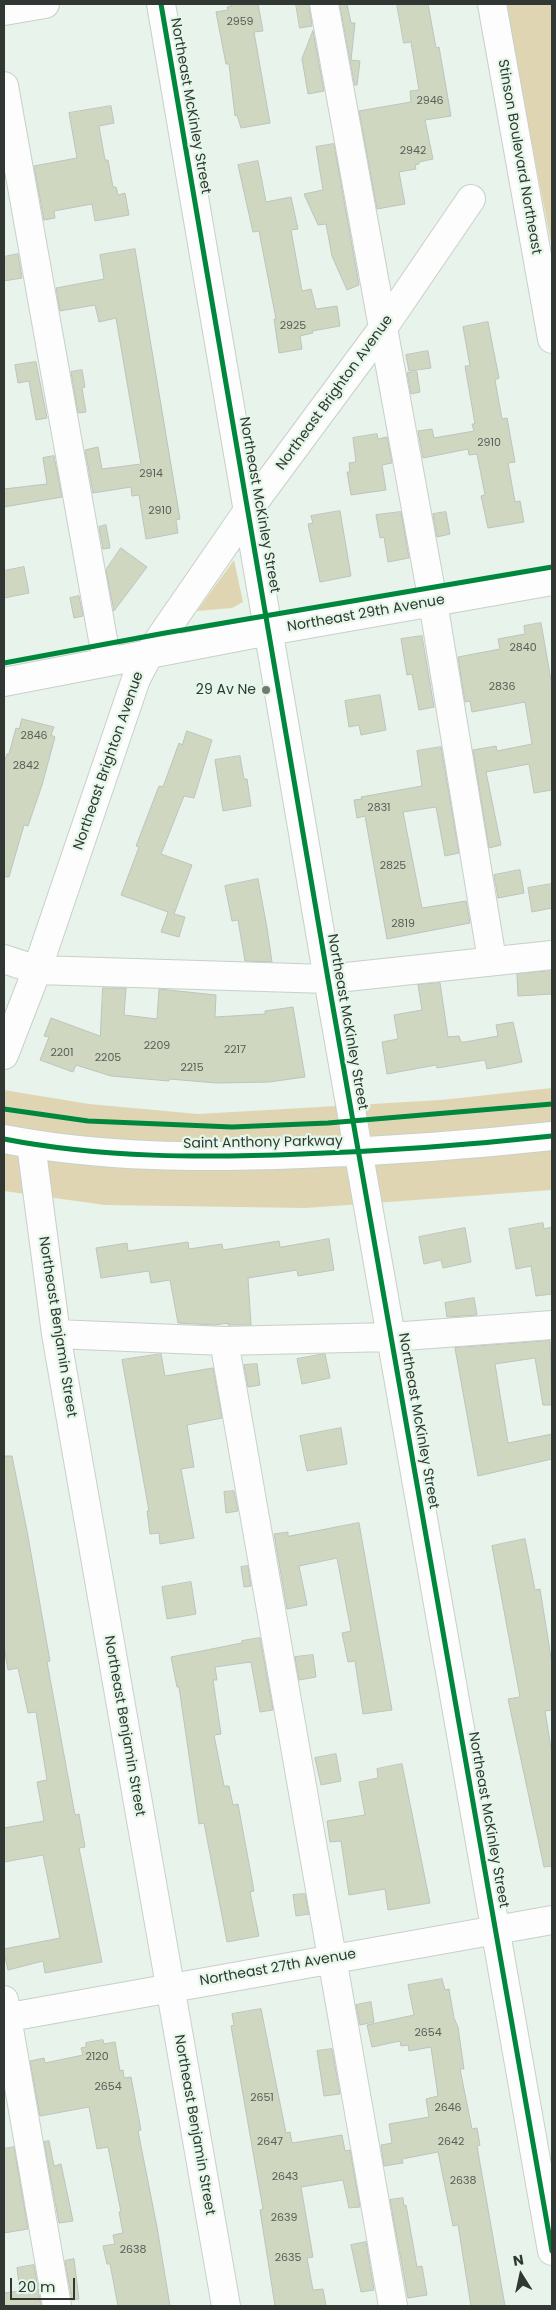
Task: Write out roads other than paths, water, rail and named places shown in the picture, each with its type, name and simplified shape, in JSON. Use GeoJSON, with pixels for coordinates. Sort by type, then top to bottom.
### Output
{"type":"FeatureCollection","features":[{"type":"Feature","properties":{"kind":"street"},"geometry":{"type":"LineString","coordinates":[[4,11],[45,4]]}},
{"type":"Feature","properties":{"kind":"street","name":"Northeast McKinley Street"},"geometry":{"type":"LineString","coordinates":[[161,4],[328,978],[552,2251]]}},
{"type":"Feature","properties":{"kind":"street"},"geometry":{"type":"LineString","coordinates":[[324,4],[433,602],[492,960]]}},
{"type":"Feature","properties":{"kind":"street","name":"Stinson Boulevard Northeast"},"geometry":{"type":"LineString","coordinates":[[492,4],[552,339]]}},
{"type":"Feature","properties":{"kind":"street"},"geometry":{"type":"LineString","coordinates":[[4,86],[107,662]]}},
{"type":"Feature","properties":{"kind":"street","name":"Northeast Brighton Avenue"},"geometry":{"type":"LineString","coordinates":[[4,1055],[37,970],[136,679],[149,654],[249,509],[383,328],[470,198]]}},
{"type":"Feature","properties":{"kind":"street","name":"Northeast 29th Avenue"},"geometry":{"type":"LineString","coordinates":[[4,682],[269,630],[552,581]]}},
{"type":"Feature","properties":{"kind":"street"},"geometry":{"type":"LineString","coordinates":[[4,959],[37,970],[328,978],[552,954]]}},
{"type":"Feature","properties":{"kind":"street","name":"Saint Anthony Parkway"},"geometry":{"type":"LineString","coordinates":[[4,1139],[31,1144],[180,1156],[359,1152],[552,1136]]}},
{"type":"Feature","properties":{"kind":"street","name":"Northeast Benjamin Street"},"geometry":{"type":"LineString","coordinates":[[31,1144],[56,1334],[226,2306]]}},
{"type":"Feature","properties":{"kind":"street"},"geometry":{"type":"LineString","coordinates":[[56,1334],[224,1341],[391,1337],[552,1325]]}},
{"type":"Feature","properties":{"kind":"street"},"geometry":{"type":"LineString","coordinates":[[224,1341],[394,2306]]}},
{"type":"Feature","properties":{"kind":"street","name":"Northeast 27th Avenue"},"geometry":{"type":"LineString","coordinates":[[5,2012],[170,1987],[552,1920]]}},
{"type":"Feature","properties":{"kind":"street"},"geometry":{"type":"LineString","coordinates":[[5,2012],[57,2306]]}},
{"type":"Feature","properties":{"kind":"place","name":"29 Av Ne"},"geometry":{"type":"Point","coordinates":[266,690]}}]}
